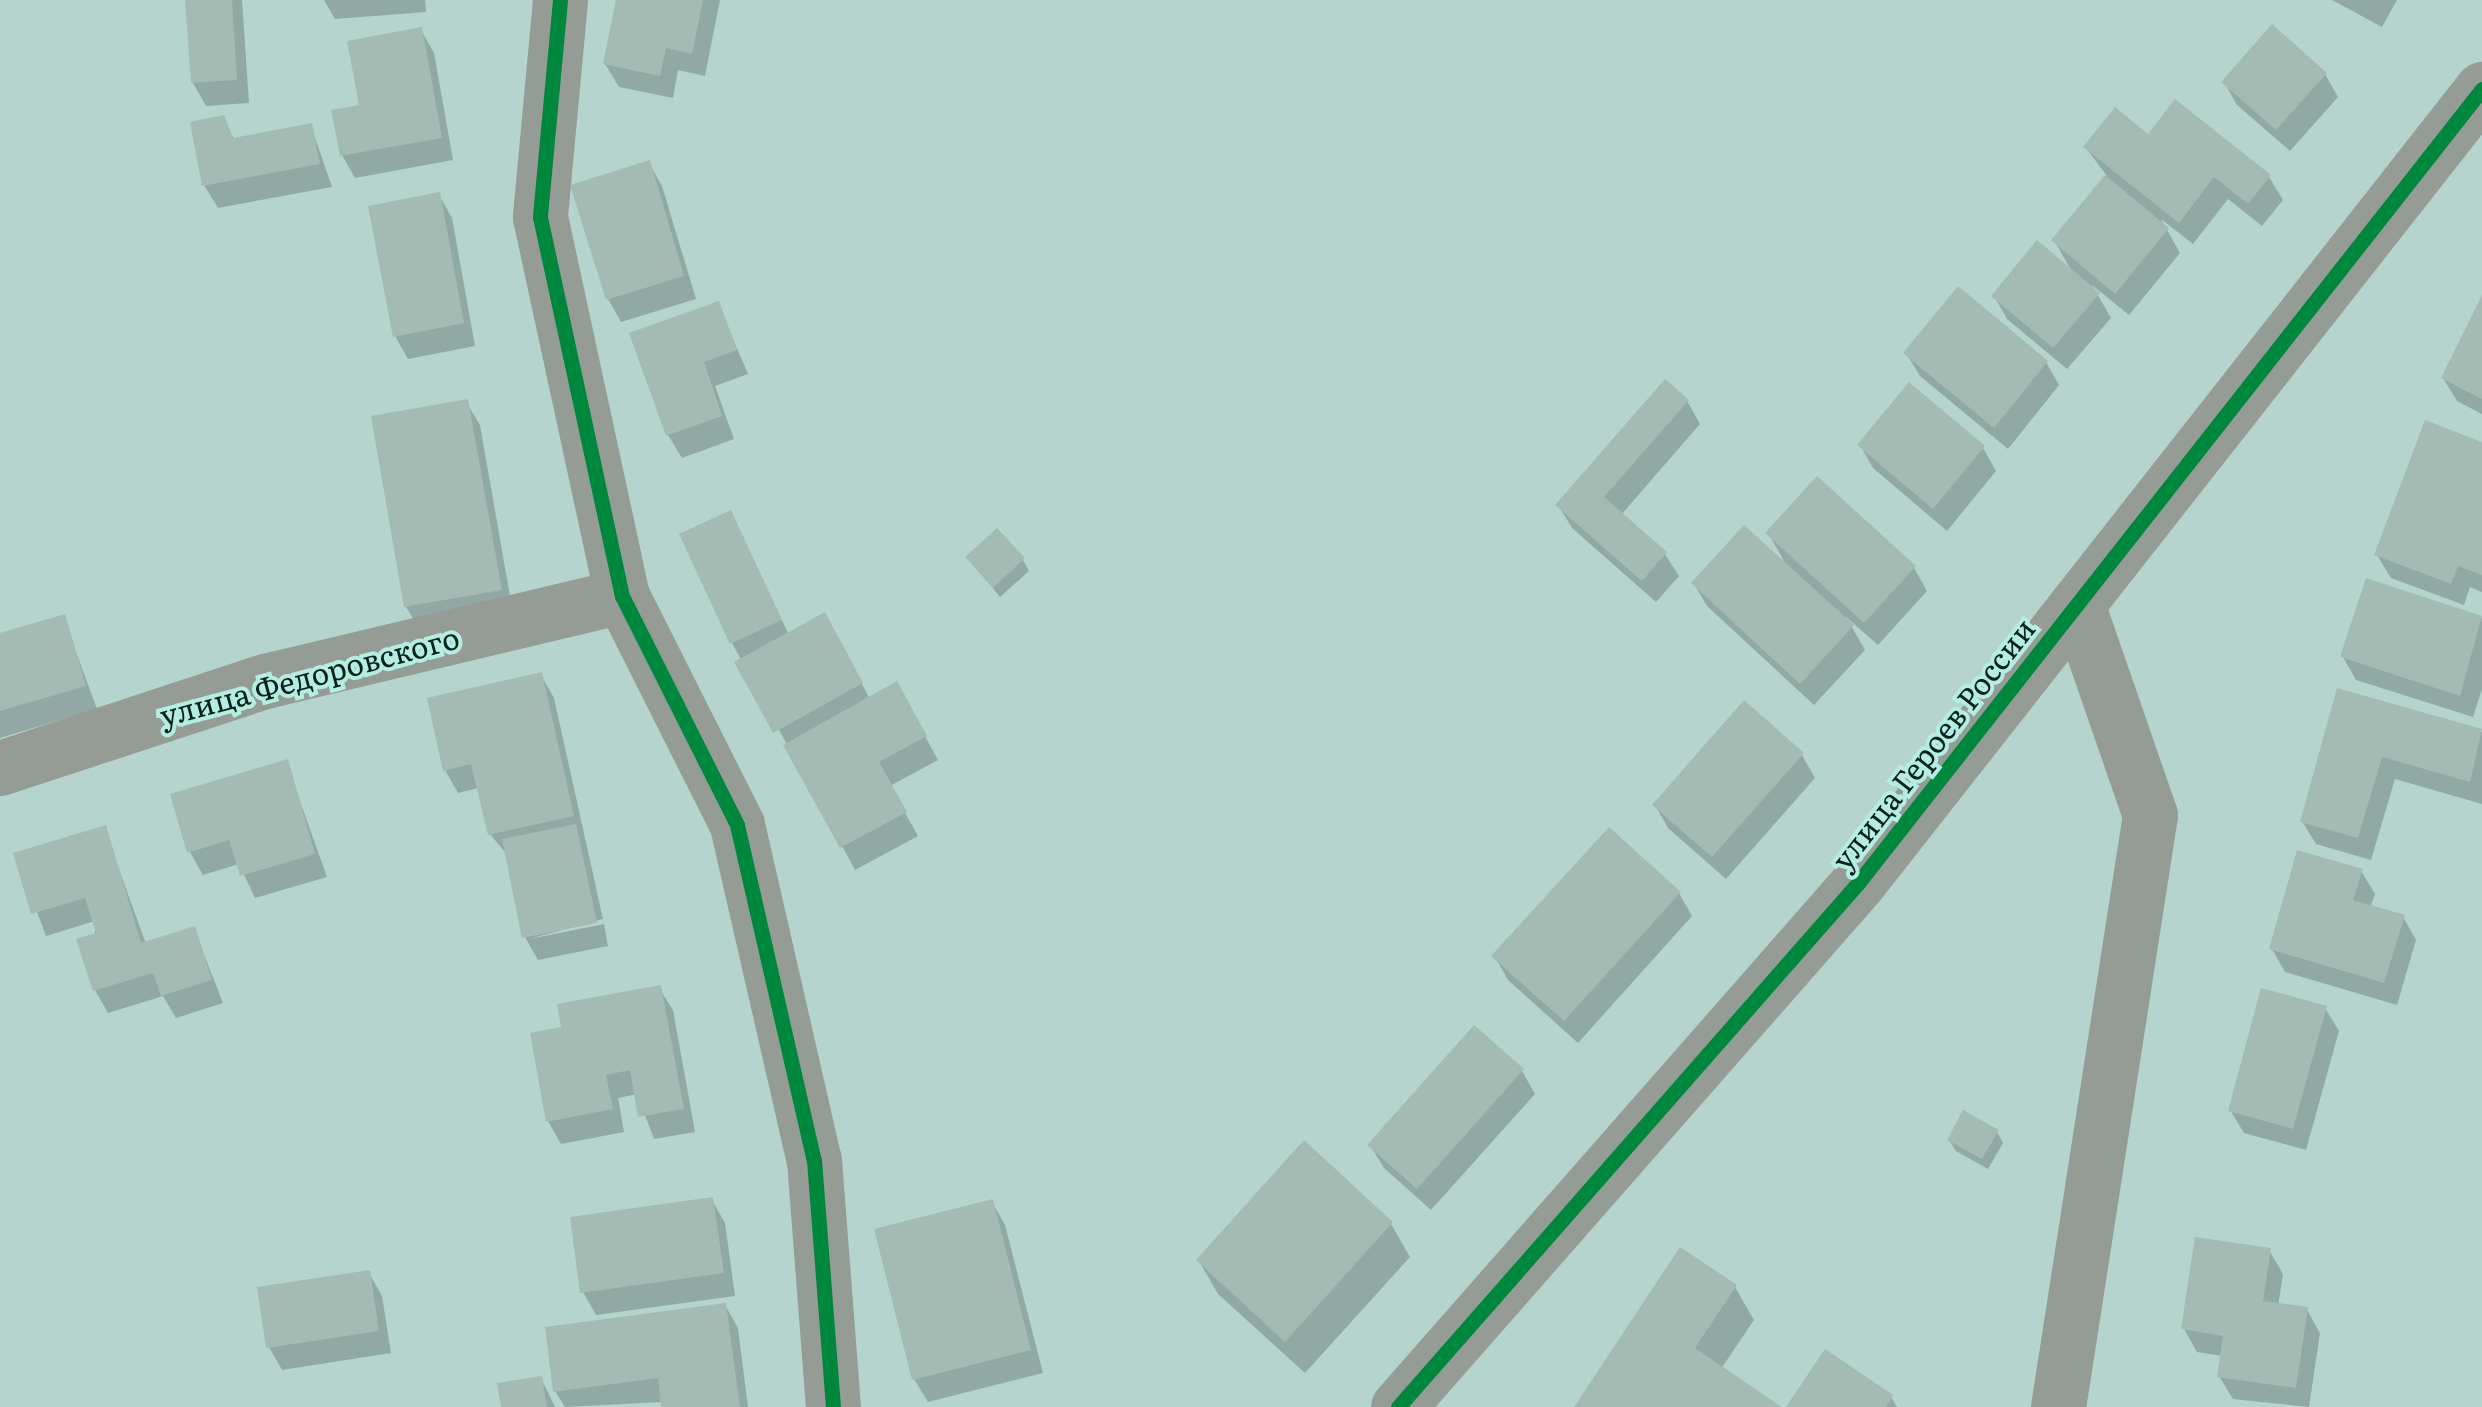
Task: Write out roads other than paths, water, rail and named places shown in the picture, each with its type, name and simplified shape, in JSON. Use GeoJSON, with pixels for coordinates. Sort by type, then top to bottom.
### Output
{"type":"FeatureCollection","features":[{"type":"Feature","properties":{"kind":"street"},"geometry":{"type":"LineString","coordinates":[[560,0],[540,218],[622,596],[737,825],[814,1160],[833,1407]]}},
{"type":"Feature","properties":{"kind":"street","name":"улица Героев России"},"geometry":{"type":"LineString","coordinates":[[1398,1407],[1858,883],[2482,89]]}},
{"type":"Feature","properties":{"kind":"street","name":"улица Федоровского"},"geometry":{"type":"LineString","coordinates":[[0,768],[264,681],[622,596]]}},
{"type":"Feature","properties":{"kind":"street"},"geometry":{"type":"LineString","coordinates":[[2058,1407],[2150,814],[2077,604]]}}]}
